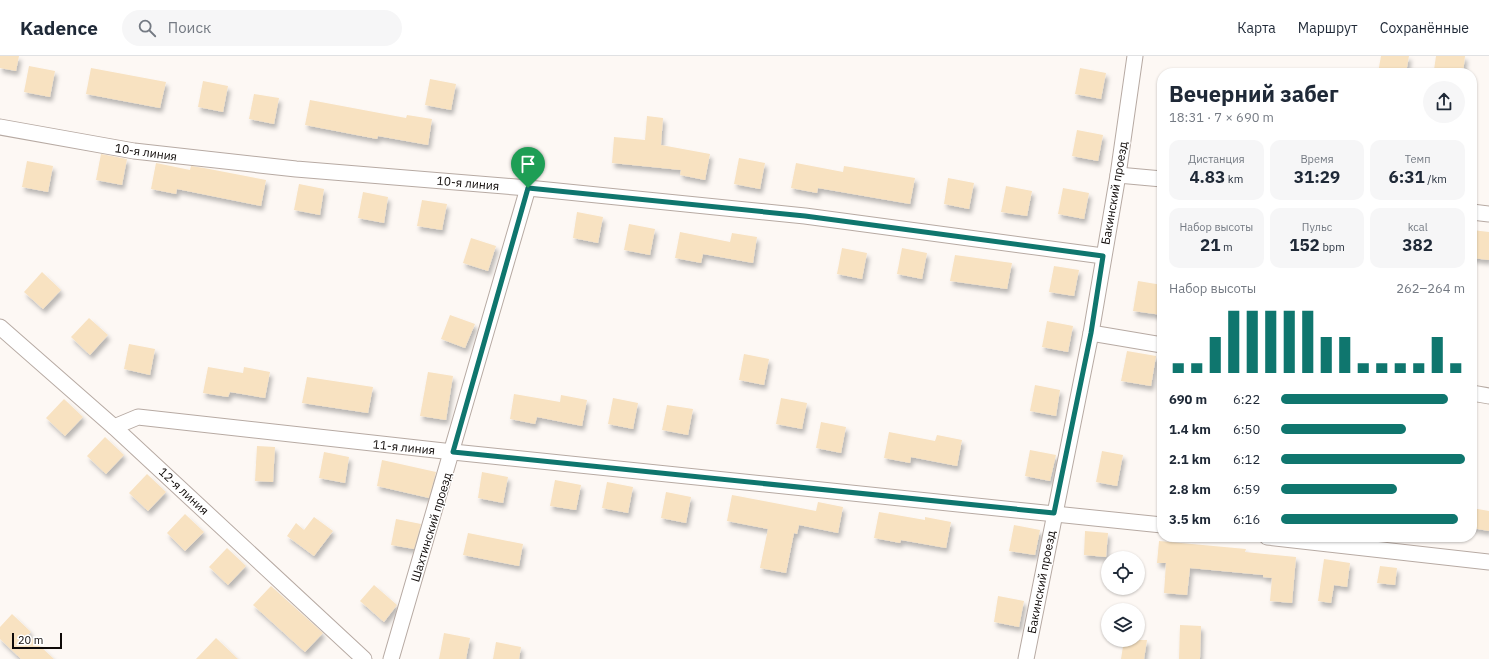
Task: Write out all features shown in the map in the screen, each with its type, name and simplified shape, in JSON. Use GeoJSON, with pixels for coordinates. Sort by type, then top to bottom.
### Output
{"type":"FeatureCollection","features":[{"type":"Feature","properties":{"kind":"street","name":"Бакинский проезд"},"geometry":{"type":"LineString","coordinates":[[1026,659],[1091,333],[1118,175],[1135,56]]}},
{"type":"Feature","properties":{"kind":"street","name":"10-я линия"},"geometry":{"type":"LineString","coordinates":[[0,127],[149,153],[296,169],[528,188],[805,216],[1103,256]]}},
{"type":"Feature","properties":{"kind":"street"},"geometry":{"type":"LineString","coordinates":[[1118,175],[1157,179]]}},
{"type":"Feature","properties":{"kind":"street","name":"Шахтинский проезд"},"geometry":{"type":"LineString","coordinates":[[392,659],[528,188]]}},
{"type":"Feature","properties":{"kind":"street"},"geometry":{"type":"LineString","coordinates":[[1477,213],[1489,214]]}},
{"type":"Feature","properties":{"kind":"street","name":"12-я линия"},"geometry":{"type":"LineString","coordinates":[[0,327],[114,427],[364,659]]}},
{"type":"Feature","properties":{"kind":"street"},"geometry":{"type":"LineString","coordinates":[[1091,333],[1157,343]]}},
{"type":"Feature","properties":{"kind":"street"},"geometry":{"type":"LineString","coordinates":[[1477,394],[1489,396]]}},
{"type":"Feature","properties":{"kind":"street","name":"11-я линия"},"geometry":{"type":"LineString","coordinates":[[114,427],[138,417],[453,452],[1157,524]]}},
{"type":"Feature","properties":{"kind":"street"},"geometry":{"type":"LineString","coordinates":[[1311,542],[1489,562]]}},
{"type":"Feature","properties":{"kind":"building"},"geometry":{"type":"Polygon","coordinates":[[[0,56],[19,56],[16,71],[0,68],[0,56]]]}},
{"type":"Feature","properties":{"kind":"building"},"geometry":{"type":"Polygon","coordinates":[[[1381,56],[1409,56],[1407,68],[1379,68],[1381,56]]]}},
{"type":"Feature","properties":{"kind":"building"},"geometry":{"type":"Polygon","coordinates":[[[1436,56],[1465,56],[1464,68],[1434,68],[1436,56]]]}},
{"type":"Feature","properties":{"kind":"building"},"geometry":{"type":"Polygon","coordinates":[[[29,66],[55,71],[50,97],[24,92],[29,66]]]}},
{"type":"Feature","properties":{"kind":"building"},"geometry":{"type":"Polygon","coordinates":[[[91,68],[166,82],[160,108],[86,94],[91,68]]]}},
{"type":"Feature","properties":{"kind":"building"},"geometry":{"type":"Polygon","coordinates":[[[1080,68],[1106,73],[1101,99],[1075,94],[1080,68]]]}},
{"type":"Feature","properties":{"kind":"building"},"geometry":{"type":"Polygon","coordinates":[[[430,79],[456,84],[451,110],[425,105],[430,79]]]}},
{"type":"Feature","properties":{"kind":"building"},"geometry":{"type":"Polygon","coordinates":[[[203,81],[228,86],[223,112],[198,107],[203,81]]]}},
{"type":"Feature","properties":{"kind":"building"},"geometry":{"type":"Polygon","coordinates":[[[254,94],[279,98],[274,124],[249,119],[254,94]]]}},
{"type":"Feature","properties":{"kind":"building"},"geometry":{"type":"Polygon","coordinates":[[[310,100],[406,118],[407,115],[432,119],[428,145],[378,136],[377,139],[305,125],[310,100]]]}},
{"type":"Feature","properties":{"kind":"building"},"geometry":{"type":"Polygon","coordinates":[[[647,116],[663,118],[661,145],[710,154],[705,180],[680,175],[681,170],[612,163],[614,137],[645,140],[647,116]]]}},
{"type":"Feature","properties":{"kind":"building"},"geometry":{"type":"Polygon","coordinates":[[[1077,130],[1103,135],[1098,161],[1072,156],[1077,130]]]}},
{"type":"Feature","properties":{"kind":"building"},"geometry":{"type":"Polygon","coordinates":[[[101,154],[127,159],[122,185],[96,180],[101,154]]]}},
{"type":"Feature","properties":{"kind":"building"},"geometry":{"type":"Polygon","coordinates":[[[739,158],[765,163],[760,189],[734,184],[739,158]]]}},
{"type":"Feature","properties":{"kind":"building"},"geometry":{"type":"Polygon","coordinates":[[[27,161],[53,166],[48,192],[22,187],[27,161]]]}},
{"type":"Feature","properties":{"kind":"building"},"geometry":{"type":"Polygon","coordinates":[[[156,163],[190,170],[191,166],[204,168],[266,180],[261,206],[177,189],[176,194],[151,189],[156,163]]]}},
{"type":"Feature","properties":{"kind":"building"},"geometry":{"type":"Polygon","coordinates":[[[796,163],[843,172],[844,166],[915,178],[910,204],[818,188],[817,193],[791,188],[796,163]]]}},
{"type":"Feature","properties":{"kind":"building"},"geometry":{"type":"Polygon","coordinates":[[[948,178],[974,183],[969,209],[944,204],[948,178]]]}},
{"type":"Feature","properties":{"kind":"building"},"geometry":{"type":"Polygon","coordinates":[[[299,184],[324,189],[320,215],[294,210],[299,184]]]}},
{"type":"Feature","properties":{"kind":"building"},"geometry":{"type":"Polygon","coordinates":[[[1006,186],[1032,191],[1027,216],[1001,212],[1006,186]]]}},
{"type":"Feature","properties":{"kind":"building"},"geometry":{"type":"Polygon","coordinates":[[[1063,188],[1089,193],[1084,219],[1058,214],[1063,188]]]}},
{"type":"Feature","properties":{"kind":"building"},"geometry":{"type":"Polygon","coordinates":[[[363,192],[388,197],[384,223],[358,218],[363,192]]]}},
{"type":"Feature","properties":{"kind":"building"},"geometry":{"type":"Polygon","coordinates":[[[422,200],[447,204],[442,230],[417,226],[422,200]]]}},
{"type":"Feature","properties":{"kind":"building"},"geometry":{"type":"Polygon","coordinates":[[[577,212],[603,217],[598,243],[573,238],[577,212]]]}},
{"type":"Feature","properties":{"kind":"building"},"geometry":{"type":"Polygon","coordinates":[[[629,224],[655,229],[650,255],[624,250],[629,224]]]}},
{"type":"Feature","properties":{"kind":"building"},"geometry":{"type":"Polygon","coordinates":[[[1477,231],[1489,232],[1489,260],[1477,259],[1477,231]]]}},
{"type":"Feature","properties":{"kind":"building"},"geometry":{"type":"Polygon","coordinates":[[[680,232],[730,242],[732,233],[757,237],[753,263],[703,254],[701,263],[675,258],[680,232]]]}},
{"type":"Feature","properties":{"kind":"building"},"geometry":{"type":"Polygon","coordinates":[[[471,238],[496,246],[488,271],[463,263],[471,238]]]}},
{"type":"Feature","properties":{"kind":"building"},"geometry":{"type":"Polygon","coordinates":[[[842,248],[867,253],[862,279],[837,274],[842,248]]]}},
{"type":"Feature","properties":{"kind":"building"},"geometry":{"type":"Polygon","coordinates":[[[902,248],[927,253],[922,279],[897,274],[902,248]]]}},
{"type":"Feature","properties":{"kind":"building"},"geometry":{"type":"Polygon","coordinates":[[[955,255],[1012,263],[1007,289],[950,281],[955,255]]]}},
{"type":"Feature","properties":{"kind":"building"},"geometry":{"type":"Polygon","coordinates":[[[1054,266],[1079,270],[1074,296],[1049,292],[1054,266]]]}},
{"type":"Feature","properties":{"kind":"building"},"geometry":{"type":"Polygon","coordinates":[[[42,272],[61,290],[43,309],[24,292],[42,272]]]}},
{"type":"Feature","properties":{"kind":"building"},"geometry":{"type":"Polygon","coordinates":[[[1138,281],[1157,284],[1157,314],[1133,311],[1138,281]]]}},
{"type":"Feature","properties":{"kind":"building"},"geometry":{"type":"Polygon","coordinates":[[[450,315],[475,324],[465,348],[441,339],[450,315]]]}},
{"type":"Feature","properties":{"kind":"building"},"geometry":{"type":"Polygon","coordinates":[[[89,318],[108,335],[90,355],[71,337],[89,318]]]}},
{"type":"Feature","properties":{"kind":"building"},"geometry":{"type":"Polygon","coordinates":[[[1047,321],[1073,326],[1068,352],[1042,347],[1047,321]]]}},
{"type":"Feature","properties":{"kind":"building"},"geometry":{"type":"Polygon","coordinates":[[[129,344],[155,349],[150,375],[124,369],[129,344]]]}},
{"type":"Feature","properties":{"kind":"building"},"geometry":{"type":"Polygon","coordinates":[[[1127,351],[1156,356],[1151,386],[1121,381],[1127,351]]]}},
{"type":"Feature","properties":{"kind":"building"},"geometry":{"type":"Polygon","coordinates":[[[744,354],[769,359],[764,385],[739,380],[744,354]]]}},
{"type":"Feature","properties":{"kind":"building"},"geometry":{"type":"Polygon","coordinates":[[[208,367],[243,373],[244,367],[270,372],[265,398],[230,392],[228,397],[203,393],[208,367]]]}},
{"type":"Feature","properties":{"kind":"building"},"geometry":{"type":"Polygon","coordinates":[[[428,372],[453,376],[446,420],[420,416],[428,372]]]}},
{"type":"Feature","properties":{"kind":"building"},"geometry":{"type":"Polygon","coordinates":[[[307,377],[373,387],[368,413],[302,403],[307,377]]]}},
{"type":"Feature","properties":{"kind":"building"},"geometry":{"type":"Polygon","coordinates":[[[1035,385],[1060,390],[1056,416],[1030,411],[1035,385]]]}},
{"type":"Feature","properties":{"kind":"building"},"geometry":{"type":"Polygon","coordinates":[[[514,394],[560,402],[561,395],[587,400],[582,426],[537,417],[535,424],[510,419],[514,394]]]}},
{"type":"Feature","properties":{"kind":"building"},"geometry":{"type":"Polygon","coordinates":[[[613,398],[638,403],[633,429],[608,424],[613,398]]]}},
{"type":"Feature","properties":{"kind":"building"},"geometry":{"type":"Polygon","coordinates":[[[781,398],[807,403],[802,429],[776,424],[781,398]]]}},
{"type":"Feature","properties":{"kind":"building"},"geometry":{"type":"Polygon","coordinates":[[[64,399],[83,417],[65,436],[46,418],[64,399]]]}},
{"type":"Feature","properties":{"kind":"building"},"geometry":{"type":"Polygon","coordinates":[[[667,405],[693,409],[688,435],[662,430],[667,405]]]}},
{"type":"Feature","properties":{"kind":"building"},"geometry":{"type":"Polygon","coordinates":[[[821,422],[846,427],[841,453],[816,448],[821,422]]]}},
{"type":"Feature","properties":{"kind":"building"},"geometry":{"type":"Polygon","coordinates":[[[889,432],[935,441],[937,435],[962,440],[957,466],[911,457],[910,463],[884,458],[889,432]]]}},
{"type":"Feature","properties":{"kind":"building"},"geometry":{"type":"Polygon","coordinates":[[[105,437],[124,455],[106,474],[87,456],[105,437]]]}},
{"type":"Feature","properties":{"kind":"building"},"geometry":{"type":"Polygon","coordinates":[[[257,446],[275,447],[273,482],[255,481],[257,446]]]}},
{"type":"Feature","properties":{"kind":"building"},"geometry":{"type":"Polygon","coordinates":[[[1030,450],[1056,455],[1050,481],[1025,476],[1030,450]]]}},
{"type":"Feature","properties":{"kind":"building"},"geometry":{"type":"Polygon","coordinates":[[[1102,451],[1123,455],[1117,486],[1096,482],[1102,451]]]}},
{"type":"Feature","properties":{"kind":"building"},"geometry":{"type":"Polygon","coordinates":[[[324,452],[349,457],[345,483],[319,478],[324,452]]]}},
{"type":"Feature","properties":{"kind":"building"},"geometry":{"type":"Polygon","coordinates":[[[382,460],[436,472],[429,498],[377,486],[382,460]]]}},
{"type":"Feature","properties":{"kind":"building"},"geometry":{"type":"Polygon","coordinates":[[[482,472],[508,477],[503,503],[478,498],[482,472]]]}},
{"type":"Feature","properties":{"kind":"building"},"geometry":{"type":"Polygon","coordinates":[[[147,474],[166,492],[148,511],[129,493],[147,474]]]}},
{"type":"Feature","properties":{"kind":"building"},"geometry":{"type":"Polygon","coordinates":[[[555,480],[581,485],[576,510],[550,506],[555,480]]]}},
{"type":"Feature","properties":{"kind":"building"},"geometry":{"type":"Polygon","coordinates":[[[607,482],[633,487],[628,513],[602,508],[607,482]]]}},
{"type":"Feature","properties":{"kind":"building"},"geometry":{"type":"Polygon","coordinates":[[[666,492],[691,497],[686,523],[661,518],[666,492]]]}},
{"type":"Feature","properties":{"kind":"building"},"geometry":{"type":"Polygon","coordinates":[[[732,495],[816,511],[818,502],[843,507],[838,533],[799,525],[797,534],[794,533],[786,573],[760,568],[768,529],[727,521],[732,495]]]}},
{"type":"Feature","properties":{"kind":"building"},"geometry":{"type":"Polygon","coordinates":[[[1477,509],[1489,511],[1489,531],[1477,529],[1477,509]]]}},
{"type":"Feature","properties":{"kind":"building"},"geometry":{"type":"Polygon","coordinates":[[[879,512],[925,520],[925,517],[951,522],[946,548],[901,540],[900,543],[874,538],[879,512]]]}},
{"type":"Feature","properties":{"kind":"building"},"geometry":{"type":"Polygon","coordinates":[[[185,514],[204,532],[185,551],[167,533],[185,514]]]}},
{"type":"Feature","properties":{"kind":"building"},"geometry":{"type":"Polygon","coordinates":[[[314,517],[333,531],[314,556],[287,536],[296,523],[304,530],[314,517]]]}},
{"type":"Feature","properties":{"kind":"building"},"geometry":{"type":"Polygon","coordinates":[[[396,519],[421,524],[414,549],[391,545],[396,519]]]}},
{"type":"Feature","properties":{"kind":"building"},"geometry":{"type":"Polygon","coordinates":[[[1014,525],[1040,530],[1035,555],[1009,551],[1014,525]]]}},
{"type":"Feature","properties":{"kind":"building"},"geometry":{"type":"Polygon","coordinates":[[[1085,531],[1108,533],[1106,551],[1101,551],[1101,557],[1084,555],[1085,531]]]}},
{"type":"Feature","properties":{"kind":"building"},"geometry":{"type":"Polygon","coordinates":[[[468,533],[523,544],[519,566],[463,555],[468,533]]]}},
{"type":"Feature","properties":{"kind":"building"},"geometry":{"type":"Polygon","coordinates":[[[1159,542],[1246,549],[1245,552],[1296,557],[1292,603],[1270,601],[1272,578],[1263,577],[1263,575],[1190,568],[1187,595],[1164,593],[1166,563],[1157,563],[1159,542]]]}},
{"type":"Feature","properties":{"kind":"building"},"geometry":{"type":"Polygon","coordinates":[[[227,548],[246,566],[228,585],[209,567],[227,548]]]}},
{"type":"Feature","properties":{"kind":"building"},"geometry":{"type":"Polygon","coordinates":[[[1324,559],[1350,563],[1347,587],[1334,585],[1331,603],[1318,601],[1324,559]]]}},
{"type":"Feature","properties":{"kind":"building"},"geometry":{"type":"Polygon","coordinates":[[[1380,566],[1397,568],[1395,585],[1377,583],[1380,566]]]}},
{"type":"Feature","properties":{"kind":"building"},"geometry":{"type":"Polygon","coordinates":[[[374,585],[397,605],[384,622],[360,601],[374,585]]]}},
{"type":"Feature","properties":{"kind":"building"},"geometry":{"type":"Polygon","coordinates":[[[271,586],[323,633],[305,652],[253,605],[271,586]]]}},
{"type":"Feature","properties":{"kind":"building"},"geometry":{"type":"Polygon","coordinates":[[[998,596],[1024,601],[1019,627],[994,622],[998,596]]]}},
{"type":"Feature","properties":{"kind":"building"},"geometry":{"type":"Polygon","coordinates":[[[12,614],[31,632],[28,635],[54,659],[21,659],[0,639],[0,627],[12,614]]]}},
{"type":"Feature","properties":{"kind":"building"},"geometry":{"type":"Polygon","coordinates":[[[1180,625],[1201,626],[1200,659],[1179,659],[1180,625]]]}},
{"type":"Feature","properties":{"kind":"building"},"geometry":{"type":"Polygon","coordinates":[[[444,633],[470,638],[466,659],[439,659],[444,633]]]}},
{"type":"Feature","properties":{"kind":"building"},"geometry":{"type":"Polygon","coordinates":[[[216,638],[238,659],[196,659],[216,638]]]}},
{"type":"Feature","properties":{"kind":"building"},"geometry":{"type":"Polygon","coordinates":[[[1145,640],[1147,640],[1144,659],[1121,659],[1123,647],[1145,647],[1145,640]]]}},
{"type":"Feature","properties":{"kind":"building"},"geometry":{"type":"Polygon","coordinates":[[[496,642],[521,647],[519,659],[493,659],[496,642]]]}},
{"type":"Feature","properties":{"kind":"route"},"geometry":{"type":"LineString","coordinates":[[528,188],[649,199],[805,216],[1103,256],[1091,333],[1054,513],[453,452],[528,188]]}}]}
